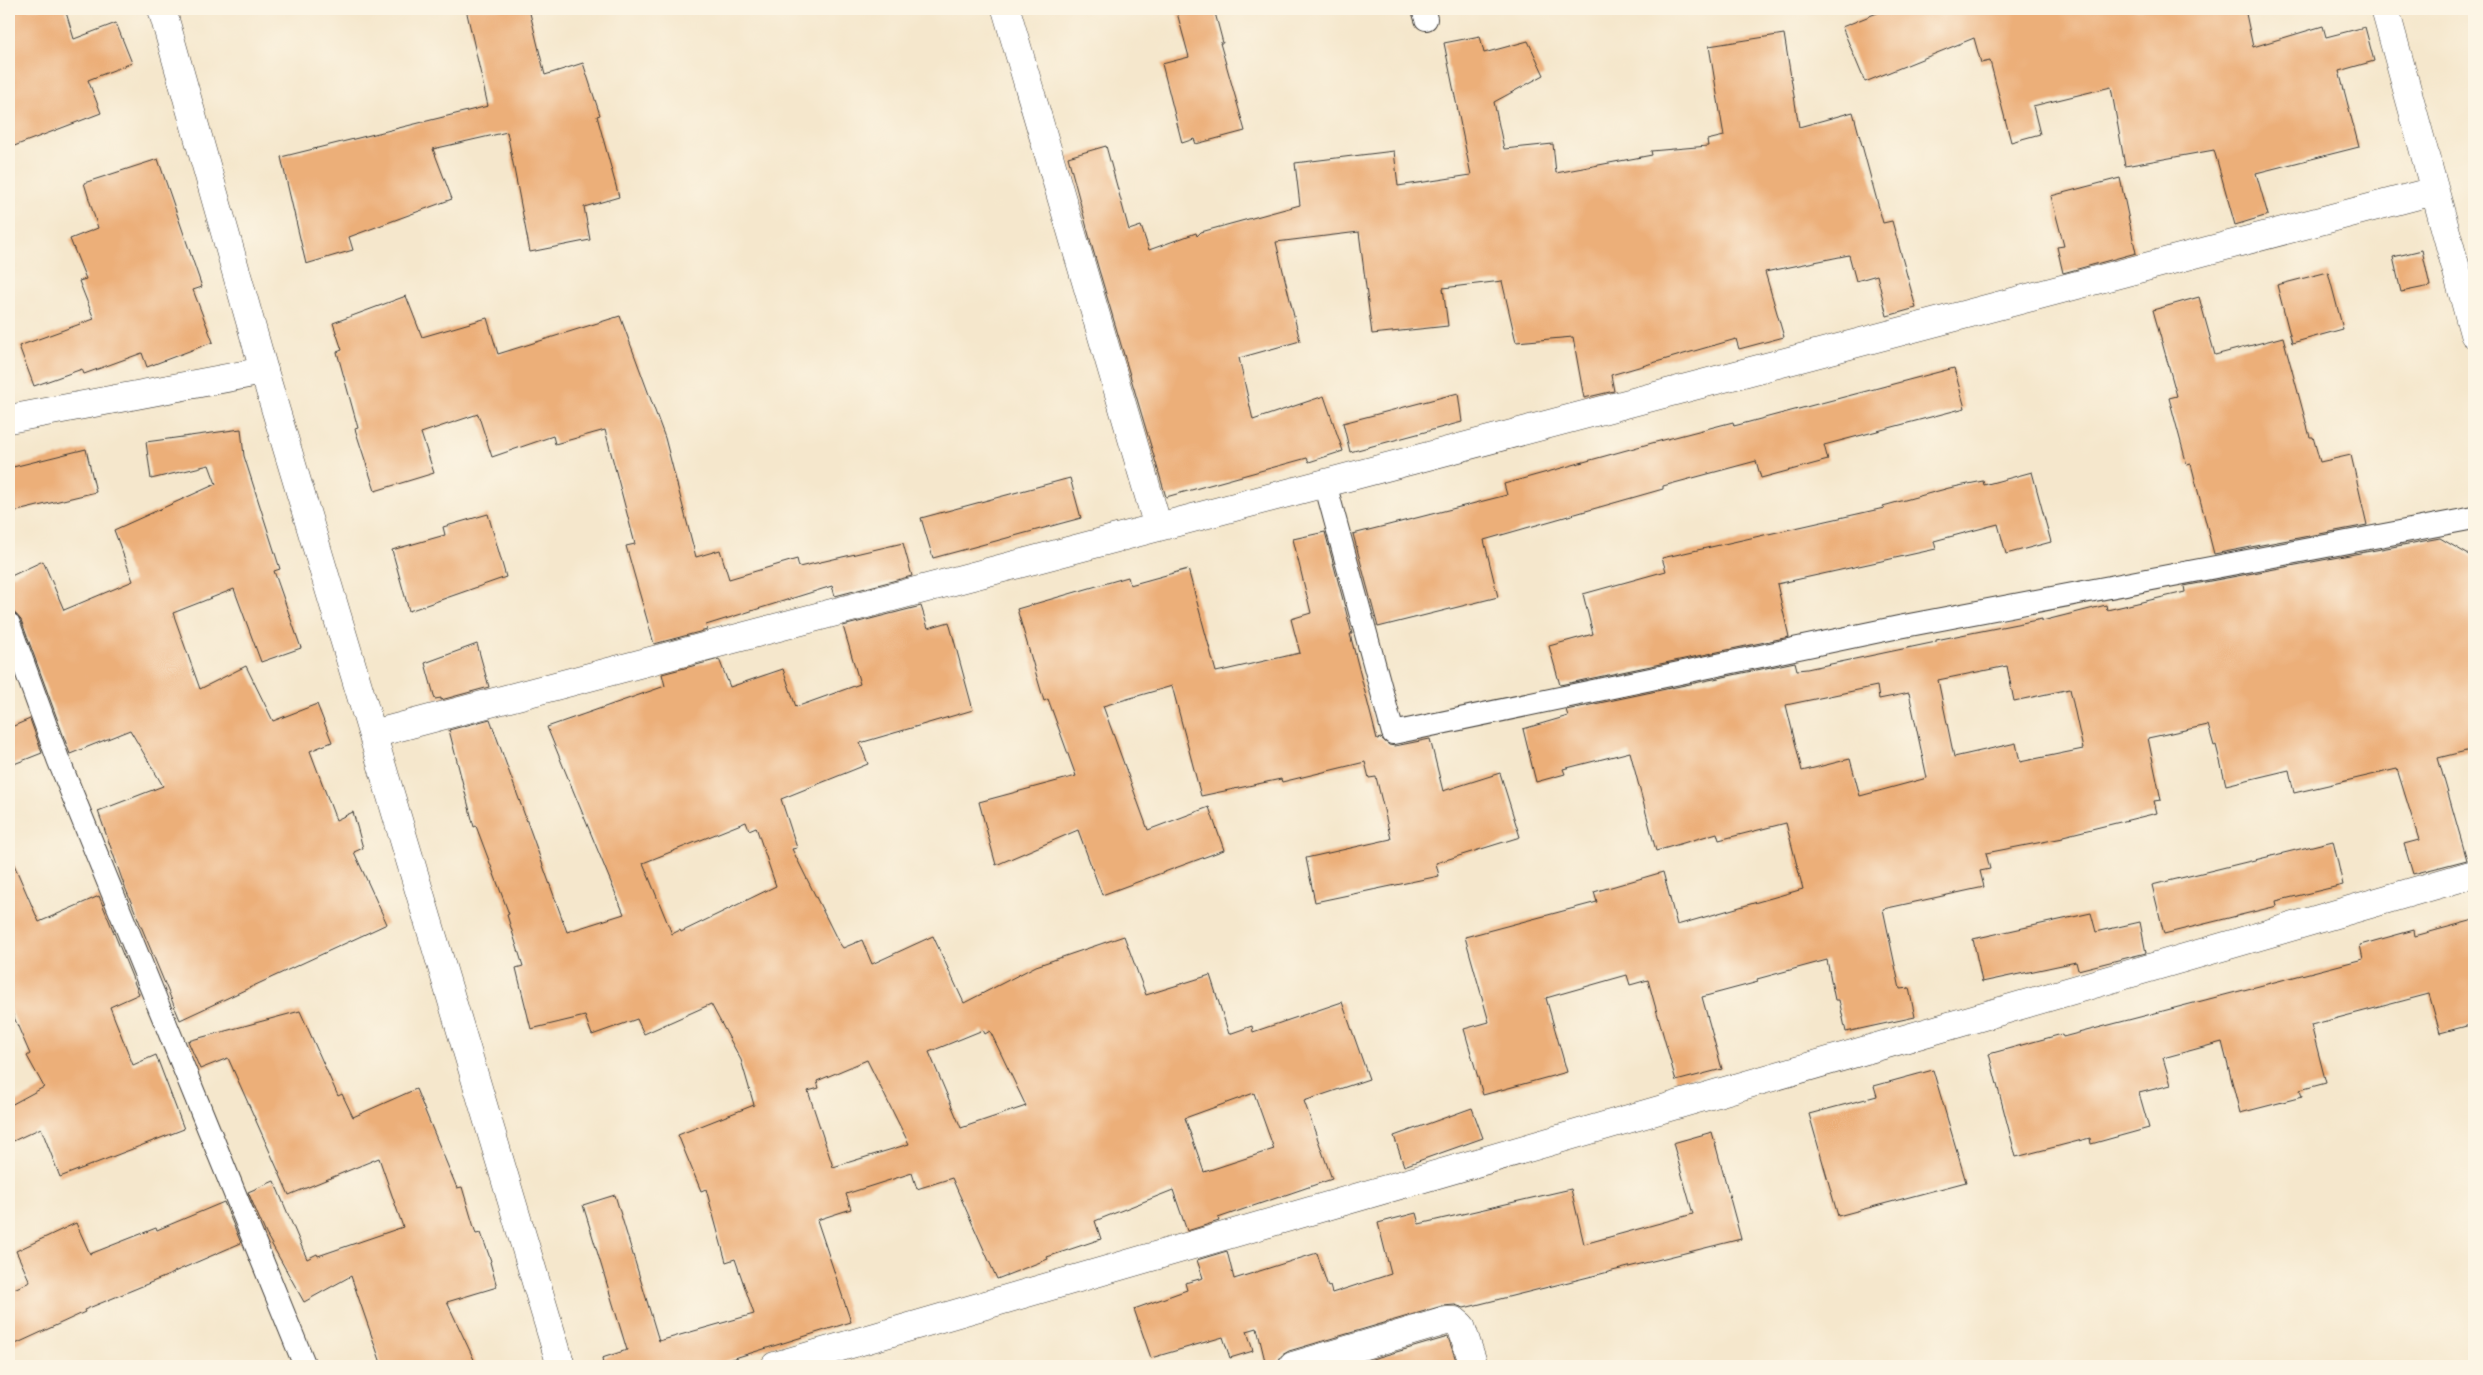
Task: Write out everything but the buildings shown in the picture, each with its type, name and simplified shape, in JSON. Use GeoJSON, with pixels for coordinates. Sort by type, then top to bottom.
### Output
{"type":"FeatureCollection","features":[{"type":"Feature","properties":{"kind":"street"},"geometry":{"type":"LineString","coordinates":[[162,9],[264,371],[561,1366]]}},
{"type":"Feature","properties":{"kind":"street"},"geometry":{"type":"LineString","coordinates":[[1006,9],[1158,527]]}},
{"type":"Feature","properties":{"kind":"street"},"geometry":{"type":"LineString","coordinates":[[2385,9],[2474,334]]}},
{"type":"Feature","properties":{"kind":"street"},"geometry":{"type":"LineString","coordinates":[[373,734],[2434,190]]}},
{"type":"Feature","properties":{"kind":"street"},"geometry":{"type":"LineString","coordinates":[[9,419],[264,371]]}},
{"type":"Feature","properties":{"kind":"street"},"geometry":{"type":"LineString","coordinates":[[774,1366],[2474,874]]}},
{"type":"Feature","properties":{"kind":"street"},"geometry":{"type":"LineString","coordinates":[[1293,1366],[1446,1320],[1455,1321],[1461,1326],[1474,1366]]}},
{"type":"Feature","properties":{"kind":"lane"},"geometry":{"type":"LineString","coordinates":[[1325,483],[1393,733],[1898,627],[2474,518]]}},
{"type":"Feature","properties":{"kind":"lane"},"geometry":{"type":"LineString","coordinates":[[9,624],[58,759],[305,1366]]}}]}
